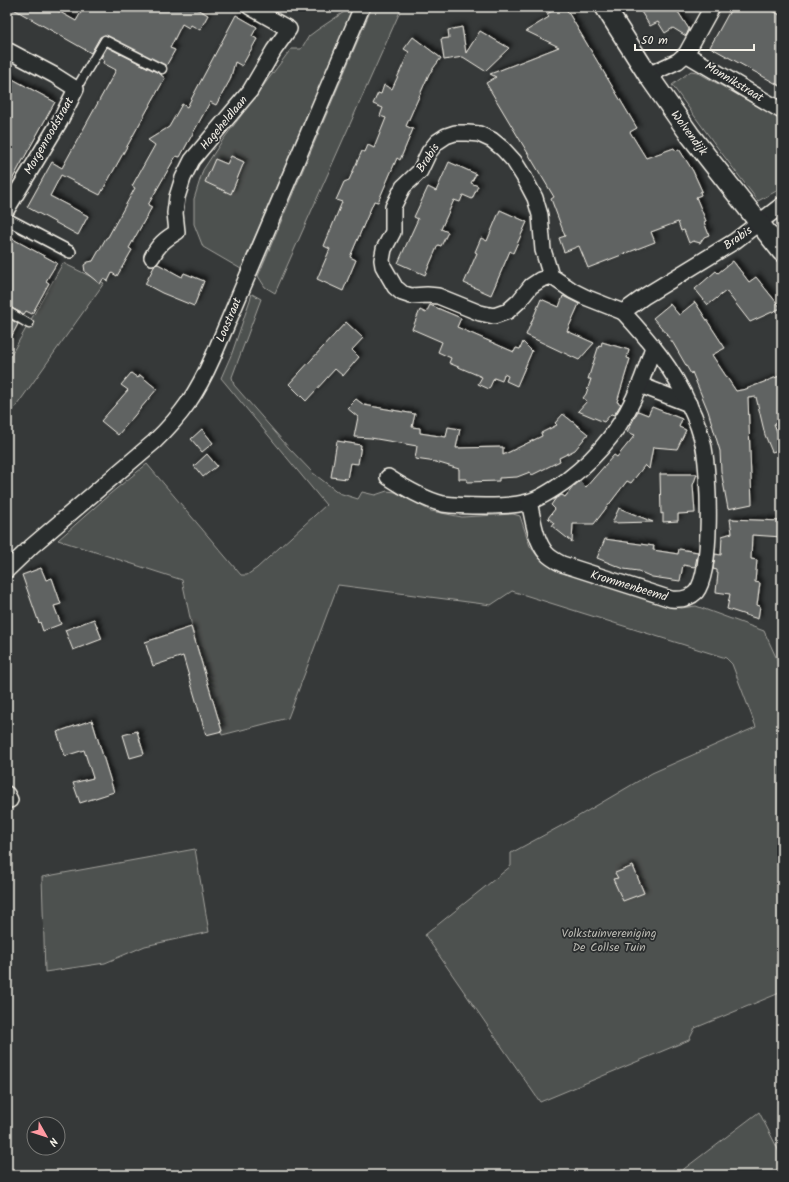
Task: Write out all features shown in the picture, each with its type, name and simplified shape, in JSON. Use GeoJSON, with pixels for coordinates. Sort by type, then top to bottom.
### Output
{"type":"FeatureCollection","features":[{"type":"Feature","properties":{"kind":"street","name":"Hageheldlaan"},"geometry":{"type":"LineString","coordinates":[[152,257],[158,246],[176,232],[175,213],[177,197],[182,178],[192,160],[250,91],[274,50],[290,29],[250,7]]}},
{"type":"Feature","properties":{"kind":"street","name":"Loostraat"},"geometry":{"type":"LineString","coordinates":[[7,570],[32,546],[171,426],[188,405],[202,383],[362,7]]}},
{"type":"Feature","properties":{"kind":"street","name":"Wolvendijk"},"geometry":{"type":"LineString","coordinates":[[605,7],[648,75],[690,135],[760,222],[782,252]]}},
{"type":"Feature","properties":{"kind":"street"},"geometry":{"type":"LineString","coordinates":[[648,75],[678,61],[686,54],[712,7]]}},
{"type":"Feature","properties":{"kind":"street","name":"Morgenroodstraat"},"geometry":{"type":"LineString","coordinates":[[7,50],[54,75],[76,89],[60,121],[7,210]]}},
{"type":"Feature","properties":{"kind":"street","name":"Monnikstraat"},"geometry":{"type":"LineString","coordinates":[[686,54],[782,111]]}},
{"type":"Feature","properties":{"kind":"street","name":"Brabis"},"geometry":{"type":"LineString","coordinates":[[455,133],[479,134],[492,140],[514,161],[535,198],[540,215],[543,250],[551,276],[530,286],[519,302],[508,311],[494,316],[480,313],[438,296],[411,296],[402,293],[395,287],[389,280],[382,260],[384,249],[392,232],[393,207],[403,187],[420,172],[429,152],[436,142],[455,133]]}},
{"type":"Feature","properties":{"kind":"street","name":"Brabis"},"geometry":{"type":"LineString","coordinates":[[622,312],[645,296],[735,241],[782,205]]}},
{"type":"Feature","properties":{"kind":"street"},"geometry":{"type":"LineString","coordinates":[[7,219],[70,252]]}},
{"type":"Feature","properties":{"kind":"street"},"geometry":{"type":"LineString","coordinates":[[551,276],[573,291],[622,312]]}},
{"type":"Feature","properties":{"kind":"street","name":"Krommenbeemd"},"geometry":{"type":"LineString","coordinates":[[529,502],[535,529],[546,553],[551,558],[575,570],[671,599],[680,600],[689,598],[696,592],[702,582],[709,524],[706,465],[699,427],[689,404],[666,364],[622,312]]}},
{"type":"Feature","properties":{"kind":"street"},"geometry":{"type":"LineString","coordinates":[[388,477],[418,494],[442,503],[463,506],[491,506],[529,502],[562,484],[599,453],[625,415],[640,385],[653,347]]}},
{"type":"Feature","properties":{"kind":"street"},"geometry":{"type":"LineString","coordinates":[[640,385],[689,404]]}},
{"type":"Feature","properties":{"kind":"lane"},"geometry":{"type":"LineString","coordinates":[[76,89],[105,40],[162,69]]}},
{"type":"Feature","properties":{"kind":"lane"},"geometry":{"type":"LineString","coordinates":[[7,311],[29,324]]}},
{"type":"Feature","properties":{"kind":"green space"},"geometry":{"type":"Polygon","coordinates":[[[372,7],[402,7],[275,293],[265,287],[258,276],[372,7]]]}},
{"type":"Feature","properties":{"kind":"green space"},"geometry":{"type":"Polygon","coordinates":[[[356,9],[308,112],[241,269],[203,247],[194,224],[194,199],[203,170],[222,141],[291,49],[301,49],[309,36],[317,30],[347,10],[356,9]]]}},
{"type":"Feature","properties":{"kind":"green space"},"geometry":{"type":"Polygon","coordinates":[[[691,71],[697,72],[782,120],[782,188],[758,201],[672,85],[691,71]]]}},
{"type":"Feature","properties":{"kind":"green space"},"geometry":{"type":"Polygon","coordinates":[[[63,263],[104,283],[7,419],[7,362],[63,263]]]}},
{"type":"Feature","properties":{"kind":"green space","name":"Volkstuinvereniging De Collse Tuin"},"geometry":{"type":"Polygon","coordinates":[[[252,294],[261,299],[232,377],[234,385],[313,473],[339,493],[358,499],[362,492],[375,495],[387,491],[395,492],[431,511],[462,517],[513,514],[520,516],[530,546],[538,557],[553,567],[572,575],[662,603],[681,608],[696,606],[764,631],[782,670],[782,992],[695,1028],[689,1040],[540,1102],[425,935],[511,866],[511,853],[572,820],[652,773],[756,727],[732,664],[726,658],[512,591],[491,605],[338,585],[288,718],[222,735],[192,627],[182,580],[58,540],[111,493],[147,464],[241,575],[247,575],[257,568],[326,505],[221,378],[232,353],[252,294]]]}},
{"type":"Feature","properties":{"kind":"green space"},"geometry":{"type":"Polygon","coordinates":[[[195,849],[209,932],[145,946],[105,963],[45,972],[42,877],[195,849]]]}},
{"type":"Feature","properties":{"kind":"green space"},"geometry":{"type":"Polygon","coordinates":[[[759,1112],[782,1157],[782,1175],[676,1175],[759,1112]]]}},
{"type":"Feature","properties":{"kind":"building"},"geometry":{"type":"Polygon","coordinates":[[[10,7],[51,7],[76,21],[84,7],[194,7],[208,15],[200,30],[191,25],[189,28],[182,24],[170,48],[175,50],[166,66],[105,35],[100,37],[91,53],[10,7]]]}},
{"type":"Feature","properties":{"kind":"building"},"geometry":{"type":"Polygon","coordinates":[[[559,7],[565,7],[637,128],[630,132],[646,158],[674,148],[676,151],[679,149],[693,171],[702,191],[700,192],[701,195],[696,197],[706,221],[704,222],[709,235],[704,237],[700,243],[693,241],[689,243],[684,230],[681,231],[678,222],[651,232],[655,242],[588,268],[579,246],[564,252],[559,238],[565,236],[551,199],[554,197],[486,83],[496,77],[490,74],[559,47],[526,31],[549,17],[547,14],[559,7]]]}},
{"type":"Feature","properties":{"kind":"building"},"geometry":{"type":"Polygon","coordinates":[[[638,7],[675,7],[689,29],[686,36],[673,28],[665,33],[658,22],[650,26],[638,7]]]}},
{"type":"Feature","properties":{"kind":"building"},"geometry":{"type":"Polygon","coordinates":[[[732,7],[766,7],[782,16],[782,87],[710,47],[732,7]]]}},
{"type":"Feature","properties":{"kind":"building"},"geometry":{"type":"Polygon","coordinates":[[[236,15],[257,27],[252,36],[257,39],[242,66],[235,62],[230,80],[216,105],[210,102],[180,157],[176,156],[148,205],[152,207],[129,248],[132,250],[117,276],[112,273],[108,281],[103,279],[100,284],[85,272],[84,265],[93,261],[135,188],[132,186],[155,145],[148,140],[169,127],[182,104],[187,107],[236,15]]]}},
{"type":"Feature","properties":{"kind":"building"},"geometry":{"type":"Polygon","coordinates":[[[462,27],[466,53],[480,31],[509,48],[485,71],[463,57],[444,60],[441,39],[449,38],[448,30],[462,27]]]}},
{"type":"Feature","properties":{"kind":"building"},"geometry":{"type":"Polygon","coordinates":[[[413,37],[441,58],[429,74],[406,126],[413,129],[400,160],[397,158],[378,202],[374,201],[350,257],[356,260],[343,291],[317,279],[330,249],[324,246],[342,202],[336,200],[344,182],[349,180],[362,151],[365,152],[368,145],[374,148],[386,118],[380,116],[383,108],[373,104],[378,93],[381,94],[384,85],[392,89],[409,52],[404,49],[413,37]]]}},
{"type":"Feature","properties":{"kind":"building"},"geometry":{"type":"Polygon","coordinates":[[[107,47],[161,74],[165,78],[100,195],[61,175],[50,196],[88,216],[78,235],[27,207],[52,162],[62,168],[116,70],[103,63],[104,60],[101,58],[107,47]]]}},
{"type":"Feature","properties":{"kind":"building"},"geometry":{"type":"Polygon","coordinates":[[[7,76],[55,102],[7,189],[7,76]]]}},
{"type":"Feature","properties":{"kind":"building"},"geometry":{"type":"Polygon","coordinates":[[[231,156],[244,162],[231,194],[205,182],[215,159],[227,164],[231,156]]]}},
{"type":"Feature","properties":{"kind":"building"},"geometry":{"type":"Polygon","coordinates":[[[449,162],[476,174],[471,183],[478,186],[472,199],[463,195],[460,202],[454,200],[441,229],[448,232],[441,246],[438,245],[425,275],[398,263],[418,219],[414,217],[428,187],[436,191],[449,162]]]}},
{"type":"Feature","properties":{"kind":"building"},"geometry":{"type":"Polygon","coordinates":[[[500,210],[527,222],[513,253],[510,251],[491,295],[464,283],[477,253],[475,252],[481,238],[487,241],[500,210]]]}},
{"type":"Feature","properties":{"kind":"building"},"geometry":{"type":"Polygon","coordinates":[[[11,238],[57,263],[46,281],[49,283],[32,314],[26,311],[24,314],[7,306],[7,245],[11,238]]]}},
{"type":"Feature","properties":{"kind":"building"},"geometry":{"type":"Polygon","coordinates":[[[733,261],[749,282],[756,277],[781,308],[750,322],[726,291],[708,305],[695,289],[716,271],[718,273],[733,261]]]}},
{"type":"Feature","properties":{"kind":"building"},"geometry":{"type":"Polygon","coordinates":[[[158,264],[182,277],[184,273],[204,281],[194,306],[162,293],[145,284],[155,265],[158,264]]]}},
{"type":"Feature","properties":{"kind":"building"},"geometry":{"type":"Polygon","coordinates":[[[563,296],[579,304],[567,331],[594,343],[579,360],[526,335],[541,299],[559,307],[563,296]]]}},
{"type":"Feature","properties":{"kind":"building"},"geometry":{"type":"Polygon","coordinates":[[[695,302],[725,348],[712,355],[736,391],[746,389],[782,375],[782,421],[774,424],[782,444],[782,449],[772,452],[765,435],[756,397],[748,398],[752,504],[728,509],[721,471],[720,451],[708,411],[692,372],[691,374],[667,334],[653,318],[670,304],[679,315],[695,302]]]}},
{"type":"Feature","properties":{"kind":"building"},"geometry":{"type":"Polygon","coordinates":[[[430,305],[461,318],[457,327],[514,352],[516,348],[520,349],[523,342],[532,351],[517,386],[506,381],[508,376],[504,374],[502,381],[494,378],[489,389],[478,384],[482,377],[449,363],[451,358],[438,352],[442,342],[412,329],[420,310],[426,313],[430,305]]]}},
{"type":"Feature","properties":{"kind":"building"},"geometry":{"type":"Polygon","coordinates":[[[7,317],[18,324],[7,345],[7,317]]]}},
{"type":"Feature","properties":{"kind":"building"},"geometry":{"type":"Polygon","coordinates":[[[346,322],[363,338],[352,350],[359,357],[343,376],[335,369],[306,401],[289,384],[346,322]]]}},
{"type":"Feature","properties":{"kind":"building"},"geometry":{"type":"Polygon","coordinates":[[[602,342],[629,350],[627,358],[630,359],[617,402],[621,404],[614,415],[611,414],[604,422],[578,411],[587,401],[583,398],[586,394],[591,379],[588,379],[599,345],[601,346],[602,342]]]}},
{"type":"Feature","properties":{"kind":"building"},"geometry":{"type":"Polygon","coordinates":[[[131,373],[138,378],[140,375],[157,389],[118,435],[101,421],[128,390],[121,385],[131,373]]]}},
{"type":"Feature","properties":{"kind":"building"},"geometry":{"type":"Polygon","coordinates":[[[356,399],[364,405],[415,414],[412,427],[420,428],[420,433],[446,437],[448,427],[460,429],[456,448],[503,447],[503,455],[542,436],[541,433],[557,425],[555,423],[563,414],[588,434],[575,450],[559,458],[560,461],[532,475],[530,472],[517,477],[499,478],[499,481],[467,482],[467,479],[459,479],[459,469],[436,462],[415,459],[417,446],[371,438],[354,437],[358,417],[347,408],[356,399]]]}},
{"type":"Feature","properties":{"kind":"building"},"geometry":{"type":"Polygon","coordinates":[[[652,407],[682,419],[679,427],[686,430],[677,449],[653,447],[649,469],[645,465],[631,483],[627,481],[594,524],[573,524],[572,542],[552,526],[554,523],[548,518],[555,509],[551,505],[556,498],[562,495],[565,497],[580,481],[586,487],[614,455],[617,457],[635,435],[627,432],[638,411],[648,415],[652,407]]]}},
{"type":"Feature","properties":{"kind":"building"},"geometry":{"type":"Polygon","coordinates":[[[202,429],[213,443],[202,452],[191,439],[202,429]]]}},
{"type":"Feature","properties":{"kind":"building"},"geometry":{"type":"Polygon","coordinates":[[[337,441],[361,445],[358,464],[350,463],[347,479],[331,477],[337,441]]]}},
{"type":"Feature","properties":{"kind":"building"},"geometry":{"type":"Polygon","coordinates":[[[207,454],[217,466],[203,477],[194,466],[207,454]]]}},
{"type":"Feature","properties":{"kind":"building"},"geometry":{"type":"Polygon","coordinates":[[[660,474],[697,474],[693,485],[695,513],[678,514],[678,521],[663,522],[663,513],[661,514],[660,474]]]}},
{"type":"Feature","properties":{"kind":"building"},"geometry":{"type":"Polygon","coordinates":[[[619,508],[653,522],[612,523],[619,508]]]}},
{"type":"Feature","properties":{"kind":"building"},"geometry":{"type":"Polygon","coordinates":[[[730,519],[782,521],[782,537],[752,535],[751,559],[757,560],[755,582],[760,583],[757,605],[760,606],[758,619],[727,609],[730,594],[716,592],[718,573],[717,570],[713,569],[715,554],[721,555],[722,536],[732,533],[730,519]]]}},
{"type":"Feature","properties":{"kind":"building"},"geometry":{"type":"Polygon","coordinates":[[[605,539],[654,546],[653,550],[678,554],[679,549],[698,552],[695,567],[683,565],[680,581],[652,577],[638,571],[624,569],[597,558],[605,539]]]}},
{"type":"Feature","properties":{"kind":"building"},"geometry":{"type":"Polygon","coordinates":[[[41,568],[46,580],[52,578],[61,604],[54,606],[61,624],[43,631],[22,575],[41,568]]]}},
{"type":"Feature","properties":{"kind":"building"},"geometry":{"type":"Polygon","coordinates":[[[94,619],[102,639],[73,650],[65,630],[94,619]]]}},
{"type":"Feature","properties":{"kind":"building"},"geometry":{"type":"Polygon","coordinates":[[[191,627],[222,731],[206,735],[183,656],[153,666],[145,642],[191,627]]]}},
{"type":"Feature","properties":{"kind":"building"},"geometry":{"type":"Polygon","coordinates":[[[92,720],[114,792],[80,803],[73,783],[93,778],[84,750],[65,756],[57,732],[92,720]]]}},
{"type":"Feature","properties":{"kind":"building"},"geometry":{"type":"Polygon","coordinates":[[[137,731],[144,754],[130,758],[123,735],[137,731]]]}},
{"type":"Feature","properties":{"kind":"building"},"geometry":{"type":"Polygon","coordinates":[[[633,866],[644,893],[623,901],[613,879],[618,878],[615,873],[633,866]]]}}]}
